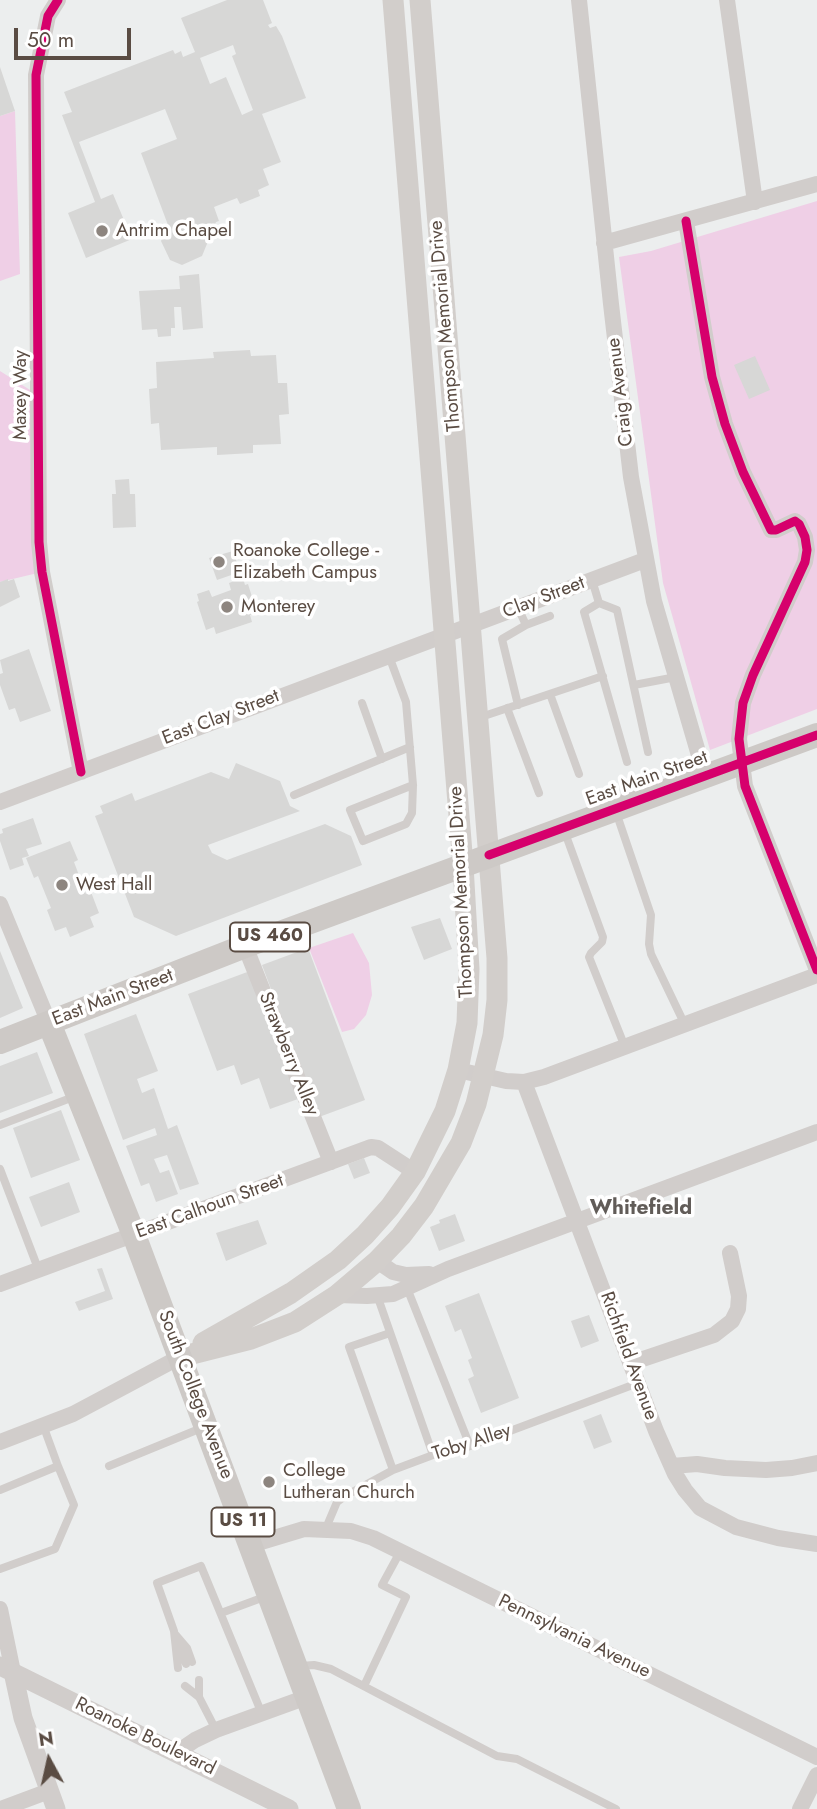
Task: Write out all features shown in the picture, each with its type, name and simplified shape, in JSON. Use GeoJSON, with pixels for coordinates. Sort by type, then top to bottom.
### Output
{"type":"FeatureCollection","features":[{"type":"Feature","properties":{"kind":"main road","name":"Thompson Memorial Drive"},"geometry":{"type":"LineString","coordinates":[[180,1357],[291,1293],[338,1260],[390,1207],[415,1172],[445,1111],[458,1070],[467,1023],[470,989],[463,865],[393,0]]}},
{"type":"Feature","properties":{"kind":"main road","name":"Thompson Memorial Drive"},"geometry":{"type":"LineString","coordinates":[[180,1357],[251,1339],[295,1322],[337,1295],[377,1261],[424,1206],[461,1143],[484,1077],[493,1035],[497,1000],[497,958],[421,0]]}},
{"type":"Feature","properties":{"kind":"main road","name":"East Main Street"},"geometry":{"type":"LineString","coordinates":[[0,1042],[244,946],[817,734]]}},
{"type":"Feature","properties":{"kind":"main road","name":"South College Avenue"},"geometry":{"type":"LineString","coordinates":[[49,1023],[207,1426],[349,1809]]}},
{"type":"Feature","properties":{"kind":"street","name":"Maxey Way"},"geometry":{"type":"LineString","coordinates":[[58,0],[48,16],[36,75],[39,542],[42,572],[81,772]]}},
{"type":"Feature","properties":{"kind":"street","name":"Craig Avenue"},"geometry":{"type":"LineString","coordinates":[[579,0],[631,477],[645,560],[705,776]]}},
{"type":"Feature","properties":{"kind":"street"},"geometry":{"type":"LineString","coordinates":[[727,0],[755,202]]}},
{"type":"Feature","properties":{"kind":"street"},"geometry":{"type":"LineString","coordinates":[[604,243],[817,184]]}},
{"type":"Feature","properties":{"kind":"street"},"geometry":{"type":"LineString","coordinates":[[458,1070],[506,1082],[524,1082],[544,1077],[817,973],[745,786],[739,723],[752,675],[805,562],[806,537],[795,521],[771,530],[724,424],[712,377],[686,221]]}},
{"type":"Feature","properties":{"kind":"street","name":"Clay Street"},"geometry":{"type":"LineString","coordinates":[[444,636],[645,560]]}},
{"type":"Feature","properties":{"kind":"street","name":"East Clay Street"},"geometry":{"type":"LineString","coordinates":[[0,802],[444,636]]}},
{"type":"Feature","properties":{"kind":"street"},"geometry":{"type":"LineString","coordinates":[[0,904],[49,1023]]}},
{"type":"Feature","properties":{"kind":"street","name":"Strawberry Alley"},"geometry":{"type":"LineString","coordinates":[[244,946],[331,1162]]}},
{"type":"Feature","properties":{"kind":"street","name":"Richfield Avenue"},"geometry":{"type":"LineString","coordinates":[[524,1082],[638,1382],[672,1466],[685,1490],[700,1508],[736,1527],[817,1544]]}},
{"type":"Feature","properties":{"kind":"street"},"geometry":{"type":"LineString","coordinates":[[337,1295],[393,1294],[449,1269],[817,1132]]}},
{"type":"Feature","properties":{"kind":"street","name":"East Calhoun Street"},"geometry":{"type":"LineString","coordinates":[[0,1284],[371,1147],[415,1172]]}},
{"type":"Feature","properties":{"kind":"street"},"geometry":{"type":"LineString","coordinates":[[631,1363],[713,1335],[732,1321],[738,1309],[739,1296],[730,1253]]}},
{"type":"Feature","properties":{"kind":"street"},"geometry":{"type":"LineString","coordinates":[[377,1261],[393,1272],[406,1275],[449,1269]]}},
{"type":"Feature","properties":{"kind":"street"},"geometry":{"type":"LineString","coordinates":[[0,1443],[74,1413],[180,1357]]}},
{"type":"Feature","properties":{"kind":"street"},"geometry":{"type":"LineString","coordinates":[[672,1466],[697,1464],[766,1470],[817,1463]]}},
{"type":"Feature","properties":{"kind":"street","name":"Pennsylvania Avenue"},"geometry":{"type":"LineString","coordinates":[[251,1545],[292,1531],[326,1528],[362,1535],[817,1757]]}},
{"type":"Feature","properties":{"kind":"street"},"geometry":{"type":"LineString","coordinates":[[0,1609],[6,1669],[53,1800],[1,1809]]}},
{"type":"Feature","properties":{"kind":"street","name":"Roanoke Boulevard"},"geometry":{"type":"LineString","coordinates":[[6,1669],[289,1809]]}},
{"type":"Feature","properties":{"kind":"street"},"geometry":{"type":"LineString","coordinates":[[176,1753],[216,1730],[307,1697]]}},
{"type":"Feature","properties":{"kind":"street"},"geometry":{"type":"LineString","coordinates":[[800,1809],[817,1774]]}},
{"type":"Feature","properties":{"kind":"lane"},"geometry":{"type":"LineString","coordinates":[[592,580],[599,603]]}},
{"type":"Feature","properties":{"kind":"lane"},"geometry":{"type":"LineString","coordinates":[[599,603],[584,612],[627,762]]}},
{"type":"Feature","properties":{"kind":"lane"},"geometry":{"type":"LineString","coordinates":[[599,603],[617,610],[648,752]]}},
{"type":"Feature","properties":{"kind":"lane"},"geometry":{"type":"LineString","coordinates":[[518,608],[526,625]]}},
{"type":"Feature","properties":{"kind":"lane"},"geometry":{"type":"LineString","coordinates":[[518,705],[502,639],[526,625],[550,616]]}},
{"type":"Feature","properties":{"kind":"lane"},"geometry":{"type":"LineString","coordinates":[[389,656],[406,702],[413,785],[411,820],[363,841],[350,810],[413,785]]}},
{"type":"Feature","properties":{"kind":"lane"},"geometry":{"type":"LineString","coordinates":[[478,718],[603,676]]}},
{"type":"Feature","properties":{"kind":"lane"},"geometry":{"type":"LineString","coordinates":[[634,685],[676,677]]}},
{"type":"Feature","properties":{"kind":"lane"},"geometry":{"type":"LineString","coordinates":[[550,694],[579,774]]}},
{"type":"Feature","properties":{"kind":"lane"},"geometry":{"type":"LineString","coordinates":[[362,703],[382,759]]}},
{"type":"Feature","properties":{"kind":"lane"},"geometry":{"type":"LineString","coordinates":[[508,708],[539,793]]}},
{"type":"Feature","properties":{"kind":"lane"},"geometry":{"type":"LineString","coordinates":[[295,796],[410,747]]}},
{"type":"Feature","properties":{"kind":"lane"},"geometry":{"type":"LineString","coordinates":[[615,809],[651,915],[651,954],[685,1025]]}},
{"type":"Feature","properties":{"kind":"lane"},"geometry":{"type":"LineString","coordinates":[[563,827],[603,936],[602,943],[589,957],[625,1048]]}},
{"type":"Feature","properties":{"kind":"lane"},"geometry":{"type":"LineString","coordinates":[[0,1125],[78,1096]]}},
{"type":"Feature","properties":{"kind":"lane"},"geometry":{"type":"LineString","coordinates":[[0,1169],[38,1271]]}},
{"type":"Feature","properties":{"kind":"lane"},"geometry":{"type":"LineString","coordinates":[[407,1288],[470,1446]]}},
{"type":"Feature","properties":{"kind":"lane"},"geometry":{"type":"LineString","coordinates":[[377,1295],[433,1455]]}},
{"type":"Feature","properties":{"kind":"lane"},"geometry":{"type":"LineString","coordinates":[[390,1333],[349,1347],[393,1470]]}},
{"type":"Feature","properties":{"kind":"lane","name":"Toby Alley"},"geometry":{"type":"LineString","coordinates":[[326,1528],[338,1502],[393,1470],[433,1455],[470,1446],[638,1382]]}},
{"type":"Feature","properties":{"kind":"lane"},"geometry":{"type":"LineString","coordinates":[[0,1569],[55,1549],[74,1505],[43,1426]]}},
{"type":"Feature","properties":{"kind":"lane"},"geometry":{"type":"LineString","coordinates":[[109,1466],[207,1426]]}},
{"type":"Feature","properties":{"kind":"lane"},"geometry":{"type":"LineString","coordinates":[[0,1490],[58,1466]]}},
{"type":"Feature","properties":{"kind":"lane"},"geometry":{"type":"LineString","coordinates":[[364,1686],[406,1597],[382,1585],[400,1552]]}},
{"type":"Feature","properties":{"kind":"lane"},"geometry":{"type":"LineString","coordinates":[[174,1631],[187,1648],[186,1664],[174,1631],[157,1583],[201,1566],[262,1714]]}},
{"type":"Feature","properties":{"kind":"lane"},"geometry":{"type":"LineString","coordinates":[[221,1614],[270,1595]]}},
{"type":"Feature","properties":{"kind":"lane"},"geometry":{"type":"LineString","coordinates":[[296,1666],[314,1665],[331,1669],[497,1756],[517,1759],[616,1809]]}},
{"type":"Feature","properties":{"kind":"lane"},"geometry":{"type":"LineString","coordinates":[[199,1696],[193,1683],[216,1730]]}},
{"type":"Feature","properties":{"kind":"shaded area"},"geometry":{"type":"Polygon","coordinates":[[[15,111],[20,274],[0,281],[0,116],[15,111]]]}},
{"type":"Feature","properties":{"kind":"shaded area"},"geometry":{"type":"Polygon","coordinates":[[[817,201],[817,709],[710,750],[663,583],[619,257],[651,251],[817,201]]]}},
{"type":"Feature","properties":{"kind":"shaded area"},"geometry":{"type":"Polygon","coordinates":[[[0,371],[38,395],[42,572],[0,582],[0,371]]]}},
{"type":"Feature","properties":{"kind":"shaded area"},"geometry":{"type":"Polygon","coordinates":[[[353,933],[369,963],[372,995],[366,1015],[354,1029],[342,1032],[309,948],[353,933]]]}},
{"type":"Feature","properties":{"kind":"building"},"geometry":{"type":"Polygon","coordinates":[[[227,0],[263,0],[272,23],[268,25],[270,28],[276,26],[282,36],[306,98],[262,114],[281,162],[263,169],[269,185],[258,190],[260,196],[240,204],[237,198],[214,207],[219,221],[216,222],[202,256],[182,265],[170,260],[161,241],[168,225],[141,153],[177,139],[165,109],[79,142],[101,199],[113,194],[132,239],[86,258],[68,213],[95,202],[62,115],[72,112],[64,92],[173,50],[175,54],[181,51],[183,57],[195,52],[181,18],[227,0]],[[233,45],[200,58],[210,84],[226,77],[242,115],[253,110],[232,56],[236,54],[233,45]]]}},
{"type":"Feature","properties":{"kind":"building"},"geometry":{"type":"Polygon","coordinates":[[[0,67],[15,111],[0,116],[0,67]]]}},
{"type":"Feature","properties":{"kind":"building"},"geometry":{"type":"Polygon","coordinates":[[[199,274],[203,328],[183,330],[181,307],[174,307],[175,328],[171,328],[171,336],[158,337],[157,329],[142,330],[139,291],[180,289],[179,276],[199,274]]]}},
{"type":"Feature","properties":{"kind":"building"},"geometry":{"type":"Polygon","coordinates":[[[250,350],[251,356],[276,355],[278,383],[287,383],[289,414],[279,415],[281,444],[253,445],[253,453],[217,455],[217,447],[161,450],[159,423],[151,424],[149,389],[157,388],[156,362],[214,358],[213,352],[250,350]]]}},
{"type":"Feature","properties":{"kind":"building"},"geometry":{"type":"Polygon","coordinates":[[[755,356],[770,390],[749,399],[734,365],[755,356]]]}},
{"type":"Feature","properties":{"kind":"building"},"geometry":{"type":"Polygon","coordinates":[[[129,479],[130,494],[135,494],[136,527],[113,528],[112,494],[116,494],[115,480],[129,479]]]}},
{"type":"Feature","properties":{"kind":"building"},"geometry":{"type":"Polygon","coordinates":[[[233,551],[240,572],[217,580],[209,558],[233,551]]]}},
{"type":"Feature","properties":{"kind":"building","name":"Monterey"},"geometry":{"type":"Polygon","coordinates":[[[243,578],[245,585],[248,584],[257,613],[250,615],[252,622],[216,634],[214,627],[206,630],[197,594],[209,590],[212,597],[231,590],[229,583],[243,578]]]}},
{"type":"Feature","properties":{"kind":"building"},"geometry":{"type":"Polygon","coordinates":[[[14,579],[20,597],[0,607],[0,582],[14,579]]]}},
{"type":"Feature","properties":{"kind":"building"},"geometry":{"type":"Polygon","coordinates":[[[29,649],[51,711],[20,722],[15,708],[9,710],[0,685],[0,674],[3,673],[0,660],[29,649]]]}},
{"type":"Feature","properties":{"kind":"building"},"geometry":{"type":"Polygon","coordinates":[[[236,763],[280,781],[290,806],[300,811],[208,845],[212,853],[227,860],[325,824],[351,836],[362,865],[176,936],[134,917],[95,816],[103,813],[100,806],[132,793],[135,801],[211,772],[229,779],[236,763]]]}},
{"type":"Feature","properties":{"kind":"building"},"geometry":{"type":"Polygon","coordinates":[[[33,818],[42,844],[26,849],[29,856],[22,858],[24,865],[10,870],[0,841],[2,829],[33,818]]]}},
{"type":"Feature","properties":{"kind":"building","name":"West Hall"},"geometry":{"type":"Polygon","coordinates":[[[70,841],[78,860],[74,862],[86,894],[91,892],[99,913],[90,917],[94,927],[70,937],[66,927],[55,931],[47,910],[51,908],[38,876],[34,878],[26,858],[70,841]]]}},
{"type":"Feature","properties":{"kind":"building"},"geometry":{"type":"Polygon","coordinates":[[[440,918],[452,949],[424,960],[411,927],[440,918]]]}},
{"type":"Feature","properties":{"kind":"building"},"geometry":{"type":"Polygon","coordinates":[[[308,948],[365,1100],[319,1117],[262,965],[308,948]]]}},
{"type":"Feature","properties":{"kind":"building"},"geometry":{"type":"Polygon","coordinates":[[[0,951],[23,1008],[0,1018],[0,951]]]}},
{"type":"Feature","properties":{"kind":"building"},"geometry":{"type":"Polygon","coordinates":[[[250,971],[298,1099],[270,1109],[259,1078],[241,1085],[234,1065],[217,1071],[188,994],[250,971]]]}},
{"type":"Feature","properties":{"kind":"building"},"geometry":{"type":"Polygon","coordinates":[[[136,1014],[158,1071],[137,1079],[142,1093],[154,1088],[168,1129],[177,1125],[199,1184],[180,1190],[167,1155],[154,1159],[160,1173],[169,1170],[178,1194],[156,1202],[149,1183],[141,1186],[126,1146],[157,1135],[155,1128],[123,1140],[84,1034],[136,1014]]]}},
{"type":"Feature","properties":{"kind":"building"},"geometry":{"type":"Polygon","coordinates":[[[37,1052],[53,1093],[0,1113],[0,1066],[37,1052]]]}},
{"type":"Feature","properties":{"kind":"building"},"geometry":{"type":"Polygon","coordinates":[[[61,1110],[80,1160],[31,1178],[13,1128],[61,1110]]]}},
{"type":"Feature","properties":{"kind":"building"},"geometry":{"type":"Polygon","coordinates":[[[364,1158],[370,1173],[354,1179],[348,1164],[364,1158]]]}},
{"type":"Feature","properties":{"kind":"building"},"geometry":{"type":"Polygon","coordinates":[[[69,1182],[80,1212],[41,1227],[29,1197],[69,1182]]]}},
{"type":"Feature","properties":{"kind":"building"},"geometry":{"type":"Polygon","coordinates":[[[455,1214],[465,1241],[439,1251],[430,1227],[455,1214]]]}},
{"type":"Feature","properties":{"kind":"building"},"geometry":{"type":"Polygon","coordinates":[[[258,1220],[267,1244],[226,1261],[216,1233],[258,1220]]]}},
{"type":"Feature","properties":{"kind":"building"},"geometry":{"type":"Polygon","coordinates":[[[102,1268],[113,1299],[79,1311],[75,1302],[105,1291],[97,1269],[102,1268]]]}},
{"type":"Feature","properties":{"kind":"building"},"geometry":{"type":"Polygon","coordinates":[[[479,1293],[519,1398],[481,1413],[468,1379],[474,1376],[468,1360],[472,1358],[461,1329],[455,1332],[445,1306],[479,1293]]]}},
{"type":"Feature","properties":{"kind":"building"},"geometry":{"type":"Polygon","coordinates":[[[589,1315],[599,1341],[581,1348],[571,1321],[589,1315]]]}},
{"type":"Feature","properties":{"kind":"building"},"geometry":{"type":"Polygon","coordinates":[[[601,1414],[612,1442],[594,1449],[583,1421],[601,1414]]]}},
{"type":"Feature","properties":{"kind":"cycle path"},"geometry":{"type":"LineString","coordinates":[[58,0],[48,16],[36,75],[39,542],[42,572],[81,772]]}},
{"type":"Feature","properties":{"kind":"cycle path"},"geometry":{"type":"LineString","coordinates":[[686,221],[712,377],[725,424],[743,472],[771,530],[795,521],[805,537],[805,562],[753,675],[743,703],[739,739],[745,786],[817,970]]}},
{"type":"Feature","properties":{"kind":"cycle path"},"geometry":{"type":"LineString","coordinates":[[489,855],[817,735]]}},
{"type":"Feature","properties":{"kind":"place","name":"Antrim Chapel"},"geometry":{"type":"Point","coordinates":[102,231]}},
{"type":"Feature","properties":{"kind":"place","name":"Roanoke College - Elizabeth Campus"},"geometry":{"type":"Point","coordinates":[219,562]}},
{"type":"Feature","properties":{"kind":"place","name":"Monterey"},"geometry":{"type":"Point","coordinates":[227,607]}},
{"type":"Feature","properties":{"kind":"place","name":"West Hall"},"geometry":{"type":"Point","coordinates":[62,885]}},
{"type":"Feature","properties":{"kind":"place","name":"College Lutheran Church"},"geometry":{"type":"Point","coordinates":[269,1482]}},
{"type":"Feature","properties":{"kind":"district","name":"Whitefield"},"geometry":{"type":"Point","coordinates":[641,1209]}}]}
